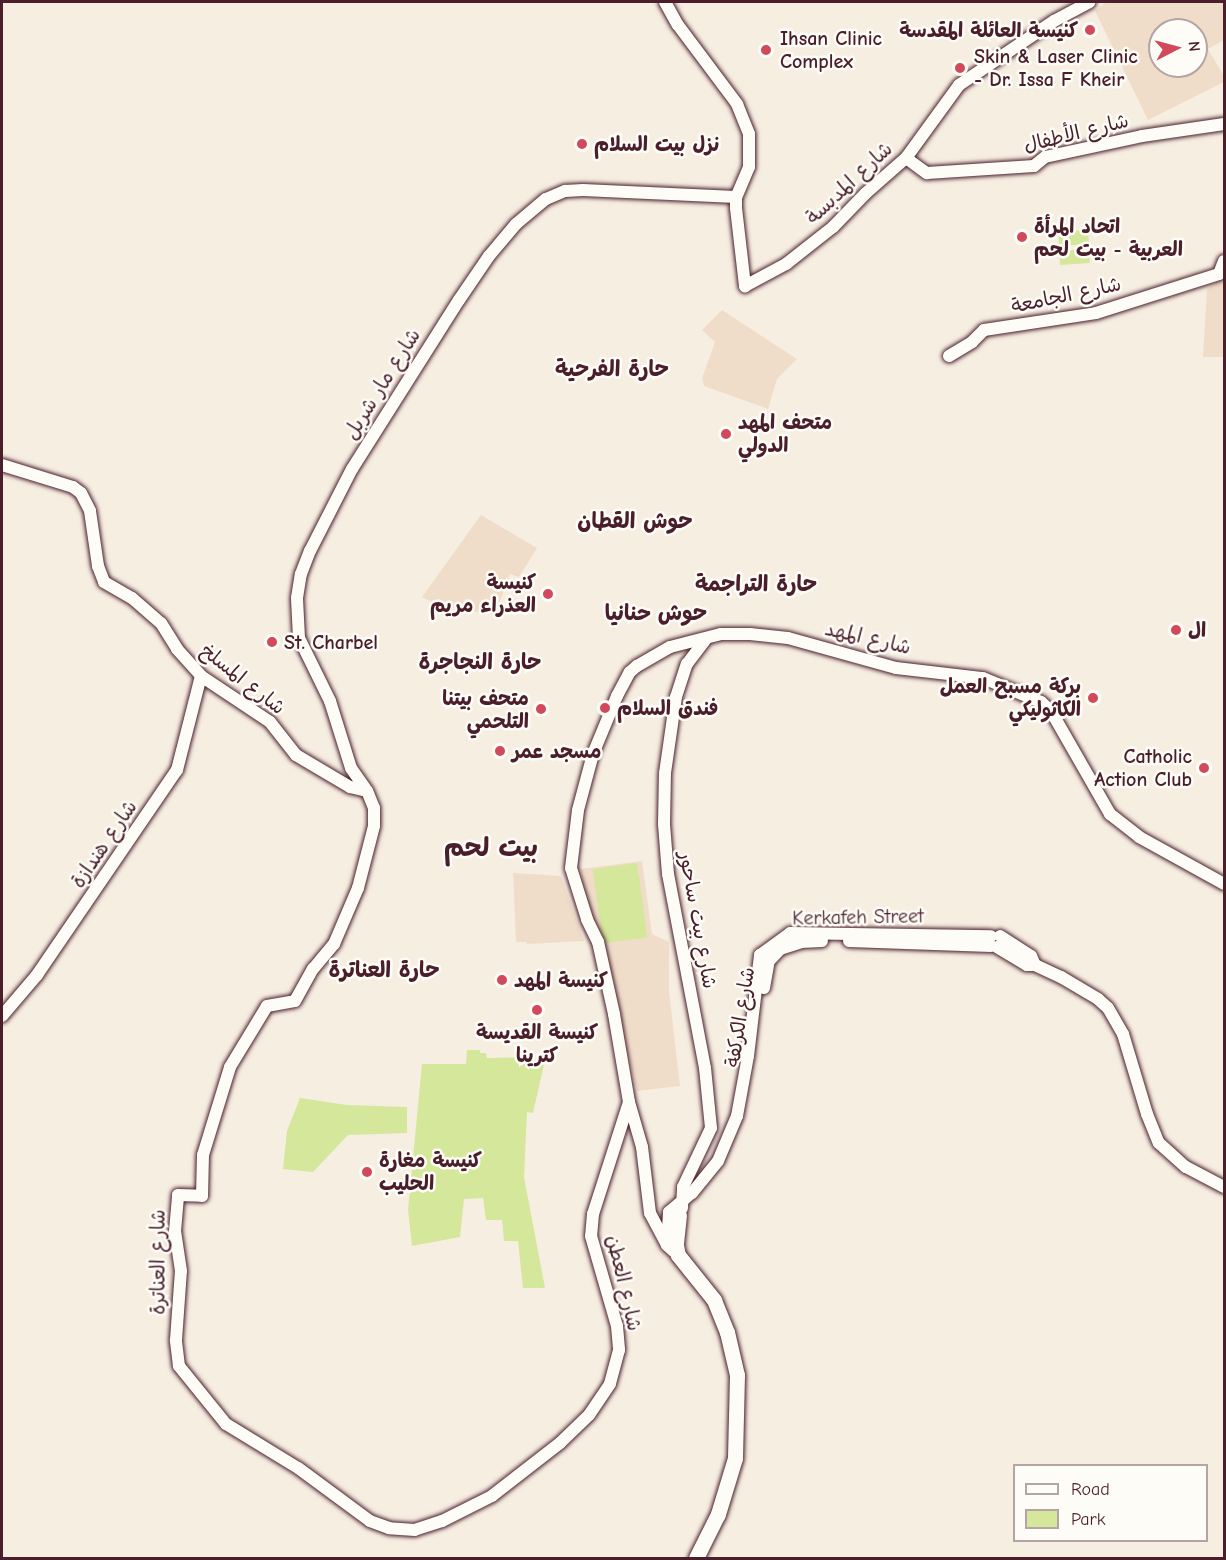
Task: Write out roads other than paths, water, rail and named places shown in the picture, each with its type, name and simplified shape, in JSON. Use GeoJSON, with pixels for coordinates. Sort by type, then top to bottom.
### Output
{"type":"FeatureCollection","features":[{"type":"Feature","properties":{"kind":"main road"},"geometry":{"type":"LineString","coordinates":[[677,1211],[673,1250],[714,1300],[727,1332],[737,1375],[735,1458],[716,1518],[696,1558]]}},
{"type":"Feature","properties":{"kind":"street"},"geometry":{"type":"LineString","coordinates":[[665,2],[678,25],[737,104],[749,134],[749,167],[736,197]]}},
{"type":"Feature","properties":{"kind":"street","name":"شارع المدبسة"},"geometry":{"type":"LineString","coordinates":[[736,197],[745,286],[786,264],[814,242],[906,158],[959,85],[1054,21],[1089,2]]}},
{"type":"Feature","properties":{"kind":"street","name":"شارع الأطفال"},"geometry":{"type":"LineString","coordinates":[[906,158],[927,173],[1034,166],[1045,157],[1142,136],[1224,124]]}},
{"type":"Feature","properties":{"kind":"street","name":"شارع مار شربل"},"geometry":{"type":"LineString","coordinates":[[375,826],[374,808],[367,791],[351,768],[330,701],[299,638],[297,598],[301,574],[310,551],[352,469],[415,366],[489,256],[516,224],[546,198],[565,191],[583,190],[736,197]]}},
{"type":"Feature","properties":{"kind":"street","name":"شارع الجامعة"},"geometry":{"type":"LineString","coordinates":[[949,356],[972,342],[984,330],[1096,313],[1219,274],[1224,261]]}},
{"type":"Feature","properties":{"kind":"street","name":"شارع المسلخ"},"geometry":{"type":"LineString","coordinates":[[2,465],[73,487],[81,493],[90,510],[100,575],[108,585],[132,598],[160,623],[177,649],[201,676],[270,722],[296,755],[350,787],[367,791]]}},
{"type":"Feature","properties":{"kind":"street","name":"شارع المهد"},"geometry":{"type":"LineString","coordinates":[[628,1102],[614,1014],[598,942],[587,919],[571,868],[578,810],[593,754],[630,672],[670,647],[705,640],[721,634],[788,638],[896,668],[983,678],[1041,702],[1051,711],[1110,814],[1139,837],[1224,884]]}},
{"type":"Feature","properties":{"kind":"street","name":"شارع بيت ساحور"},"geometry":{"type":"LineString","coordinates":[[677,1211],[683,1187],[711,1128],[706,1077],[668,874],[664,824],[665,773],[676,697],[687,664],[705,640]]}},
{"type":"Feature","properties":{"kind":"street","name":"شارع هندازة"},"geometry":{"type":"LineString","coordinates":[[2,1016],[38,975],[177,771],[201,676]]}},
{"type":"Feature","properties":{"kind":"street","name":"شارع العناترة"},"geometry":{"type":"LineString","coordinates":[[375,826],[358,888],[334,944],[314,969],[296,1000],[267,1006],[230,1067],[209,1128],[203,1155],[202,1196],[178,1195],[175,1231],[182,1271],[176,1340],[178,1366],[226,1424],[298,1468],[370,1521],[389,1528],[415,1530],[442,1521],[492,1496]]}},
{"type":"Feature","properties":{"kind":"street","name":"شارع الكركفة"},"geometry":{"type":"LineString","coordinates":[[677,1211],[707,1186],[722,1165],[741,1126],[769,961],[780,949],[801,942],[821,941],[994,941],[1031,956],[1035,965],[1098,999],[1108,1008],[1123,1034],[1147,1114],[1159,1143],[1186,1167],[1224,1187]]}},
{"type":"Feature","properties":{"kind":"street"},"geometry":{"type":"LineString","coordinates":[[628,1102],[642,1147],[650,1213],[673,1250]]}},
{"type":"Feature","properties":{"kind":"street","name":"شارع العطن"},"geometry":{"type":"LineString","coordinates":[[492,1496],[560,1443],[589,1415],[610,1384],[619,1350],[617,1326],[591,1236],[593,1214],[628,1102]]}},
{"type":"Feature","properties":{"kind":"street"},"geometry":{"type":"LineString","coordinates":[[650,1213],[677,1211]]}},
{"type":"Feature","properties":{"kind":"place","name":"كنيسة العائلة المقدسة"},"geometry":{"type":"Point","coordinates":[1090,30]}},
{"type":"Feature","properties":{"kind":"place","name":"Ihsan Clinic Complex"},"geometry":{"type":"Point","coordinates":[766,50]}},
{"type":"Feature","properties":{"kind":"place","name":"Skin & Laser Clinic - Dr. Issa F Kheir"},"geometry":{"type":"Point","coordinates":[960,68]}},
{"type":"Feature","properties":{"kind":"place","name":"نزل بيت السلام"},"geometry":{"type":"Point","coordinates":[582,144]}},
{"type":"Feature","properties":{"kind":"place","name":"اتحاد المرأة العربية - بيت لحم"},"geometry":{"type":"Point","coordinates":[1022,237]}},
{"type":"Feature","properties":{"kind":"place","name":"متحف المهد الدولي"},"geometry":{"type":"Point","coordinates":[726,434]}},
{"type":"Feature","properties":{"kind":"place","name":"كنيسة العذراء مريم"},"geometry":{"type":"Point","coordinates":[548,594]}},
{"type":"Feature","properties":{"kind":"place","name":"ال"},"geometry":{"type":"Point","coordinates":[1176,630]}},
{"type":"Feature","properties":{"kind":"place","name":"St. Charbel"},"geometry":{"type":"Point","coordinates":[272,642]}},
{"type":"Feature","properties":{"kind":"place","name":"بركة مسبح العمل الكاثوليكي"},"geometry":{"type":"Point","coordinates":[1093,698]}},
{"type":"Feature","properties":{"kind":"place","name":"فندق السلام"},"geometry":{"type":"Point","coordinates":[605,708]}},
{"type":"Feature","properties":{"kind":"place","name":"متحف بيتنا التلحمي"},"geometry":{"type":"Point","coordinates":[541,709]}},
{"type":"Feature","properties":{"kind":"place","name":"مسجد عمر"},"geometry":{"type":"Point","coordinates":[500,751]}},
{"type":"Feature","properties":{"kind":"place","name":"Catholic Action Club"},"geometry":{"type":"Point","coordinates":[1204,768]}},
{"type":"Feature","properties":{"kind":"place","name":"كنيسة المهد"},"geometry":{"type":"Point","coordinates":[502,980]}},
{"type":"Feature","properties":{"kind":"place","name":"كنيسة القديسة كترينا"},"geometry":{"type":"Point","coordinates":[537,1010]}},
{"type":"Feature","properties":{"kind":"place","name":"كنيسة مغارة الحليب"},"geometry":{"type":"Point","coordinates":[367,1172]}},
{"type":"Feature","properties":{"kind":"district","name":"حارة الفرحية"},"geometry":{"type":"Point","coordinates":[612,370]}},
{"type":"Feature","properties":{"kind":"district","name":"حوش القطان"},"geometry":{"type":"Point","coordinates":[635,522]}},
{"type":"Feature","properties":{"kind":"district","name":"حارة التراجمة"},"geometry":{"type":"Point","coordinates":[756,585]}},
{"type":"Feature","properties":{"kind":"district","name":"حوش حنانيا"},"geometry":{"type":"Point","coordinates":[656,614]}},
{"type":"Feature","properties":{"kind":"district","name":"حارة النجاجرة"},"geometry":{"type":"Point","coordinates":[480,663]}},
{"type":"Feature","properties":{"kind":"district","name":"بيت لحم"},"geometry":{"type":"Point","coordinates":[491,849]}},
{"type":"Feature","properties":{"kind":"district","name":"حارة العناترة"},"geometry":{"type":"Point","coordinates":[384,971]}}]}
